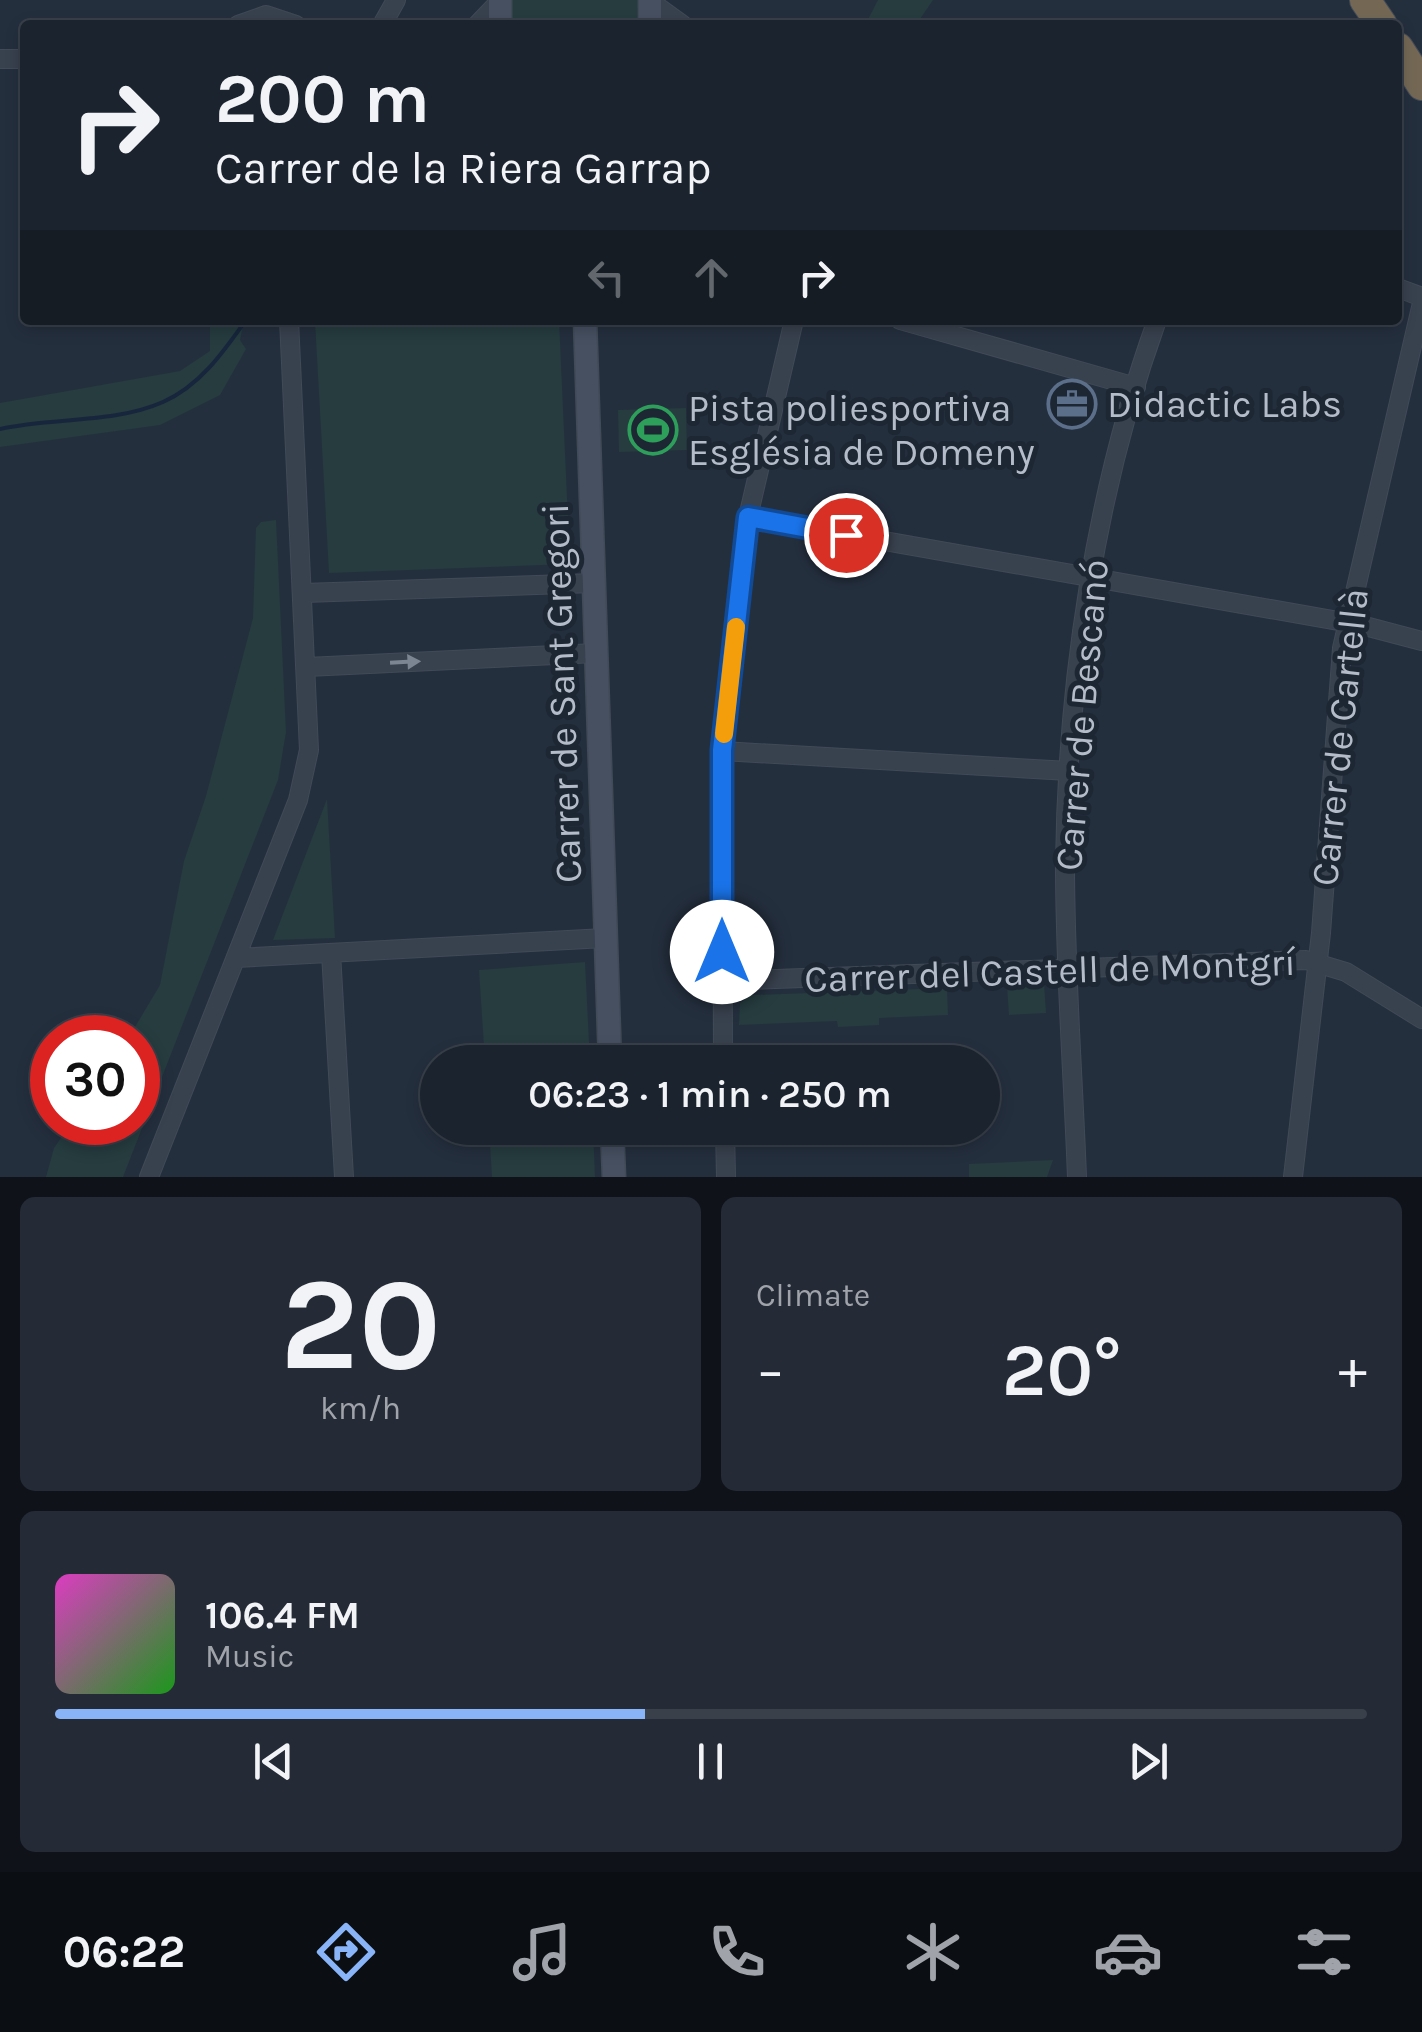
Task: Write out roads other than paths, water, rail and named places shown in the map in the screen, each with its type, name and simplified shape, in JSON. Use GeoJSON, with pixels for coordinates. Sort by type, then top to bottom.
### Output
{"type":"FeatureCollection","features":[{"type":"Feature","properties":{"kind":"highway"},"geometry":{"type":"LineString","coordinates":[[1402,54],[1422,85]]}},
{"type":"Feature","properties":{"kind":"main road","name":"Carrer de Sant Gregori"},"geometry":{"type":"LineString","coordinates":[[585,325],[609,1045]]}},
{"type":"Feature","properties":{"kind":"main road"},"geometry":{"type":"LineString","coordinates":[[613,1145],[614,1177]]}},
{"type":"Feature","properties":{"kind":"street"},"geometry":{"type":"LineString","coordinates":[[244,20],[264,0]]}},
{"type":"Feature","properties":{"kind":"street"},"geometry":{"type":"LineString","coordinates":[[481,20],[500,0]]}},
{"type":"Feature","properties":{"kind":"street"},"geometry":{"type":"LineString","coordinates":[[651,9],[674,20]]}},
{"type":"Feature","properties":{"kind":"street"},"geometry":{"type":"LineString","coordinates":[[252,20],[266,15],[284,20]]}},
{"type":"Feature","properties":{"kind":"street","name":"Carrer de Cartellà"},"geometry":{"type":"LineString","coordinates":[[1293,1177],[1317,963],[1347,622],[1422,300]]}},
{"type":"Feature","properties":{"kind":"street"},"geometry":{"type":"LineString","coordinates":[[149,1177],[304,780],[310,734],[289,325]]}},
{"type":"Feature","properties":{"kind":"street"},"geometry":{"type":"LineString","coordinates":[[724,1045],[722,750],[748,517],[793,325]]}},
{"type":"Feature","properties":{"kind":"street"},"geometry":{"type":"LineString","coordinates":[[918,325],[1136,387]]}},
{"type":"Feature","properties":{"kind":"street","name":"Carrer de Bescanó"},"geometry":{"type":"LineString","coordinates":[[1077,1177],[1066,968],[1069,771],[1092,578],[1136,387],[1155,325]]}},
{"type":"Feature","properties":{"kind":"street"},"geometry":{"type":"LineString","coordinates":[[748,517],[1347,622],[1422,641]]}},
{"type":"Feature","properties":{"kind":"street"},"geometry":{"type":"LineString","coordinates":[[304,593],[594,583]]}},
{"type":"Feature","properties":{"kind":"street"},"geometry":{"type":"LineString","coordinates":[[307,667],[596,653]]}},
{"type":"Feature","properties":{"kind":"street"},"geometry":{"type":"LineString","coordinates":[[722,750],[1069,771]]}},
{"type":"Feature","properties":{"kind":"street"},"geometry":{"type":"LineString","coordinates":[[236,958],[605,938]]}},
{"type":"Feature","properties":{"kind":"street"},"geometry":{"type":"LineString","coordinates":[[331,953],[344,1177]]}},
{"type":"Feature","properties":{"kind":"street","name":"Carrer del Castell de Montgrí"},"geometry":{"type":"LineString","coordinates":[[722,981],[1262,960],[1317,963],[1346,972],[1422,1019]]}},
{"type":"Feature","properties":{"kind":"street"},"geometry":{"type":"LineString","coordinates":[[725,1145],[726,1177]]}},
{"type":"Feature","properties":{"kind":"waterway"},"geometry":{"type":"LineString","coordinates":[[0,429],[124,414],[163,402],[200,377],[242,325]]}},
{"type":"Feature","properties":{"kind":"place","name":"Didactic Labs"},"geometry":{"type":"Point","coordinates":[1072,404]}},
{"type":"Feature","properties":{"kind":"place","name":"Pista poliesportiva Església de Domeny"},"geometry":{"type":"Point","coordinates":[653,430]}}]}
